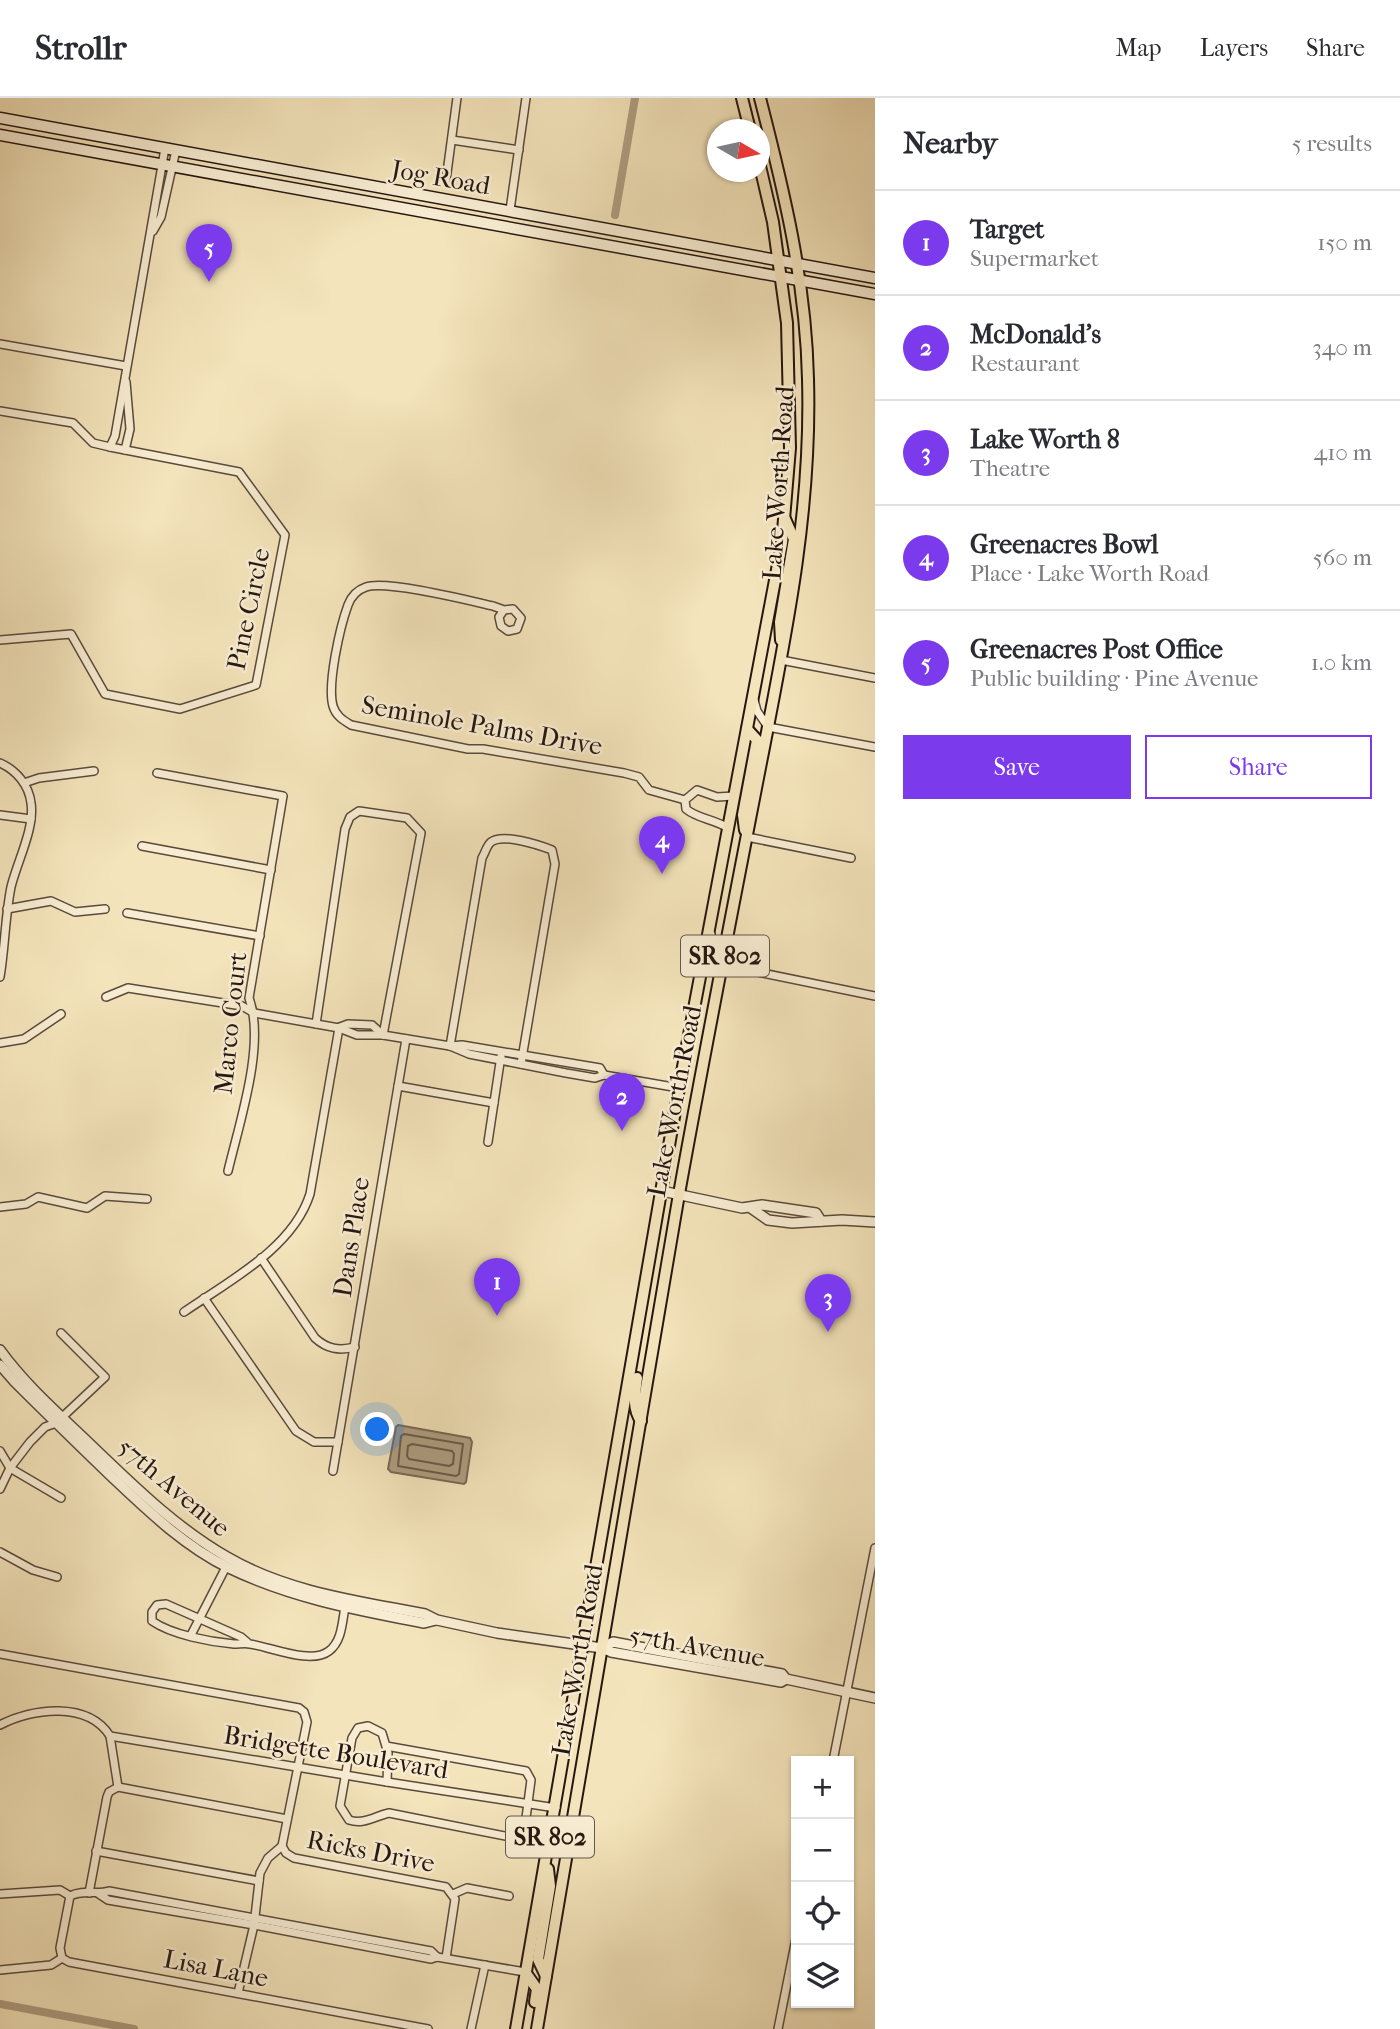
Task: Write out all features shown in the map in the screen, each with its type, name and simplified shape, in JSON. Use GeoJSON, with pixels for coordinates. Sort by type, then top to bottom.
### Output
{"type":"FeatureCollection","features":[{"type":"Feature","properties":{"kind":"main road"},"geometry":{"type":"LineString","coordinates":[[742,98],[747,119]]}},
{"type":"Feature","properties":{"kind":"main road","name":"Lake Worth Road"},"geometry":{"type":"LineString","coordinates":[[537,2029],[679,1194],[802,539],[807,475],[806,325],[782,184],[760,98]]}},
{"type":"Feature","properties":{"kind":"main road","name":"Jog Road"},"geometry":{"type":"LineString","coordinates":[[0,118],[778,258],[875,278]]}},
{"type":"Feature","properties":{"kind":"main road","name":"Jog Road"},"geometry":{"type":"LineString","coordinates":[[0,135],[875,294]]}},
{"type":"Feature","properties":{"kind":"main road","name":"Lake Worth Road"},"geometry":{"type":"LineString","coordinates":[[516,2029],[679,1088],[774,596],[785,519],[790,448],[787,323],[763,182]]}},
{"type":"Feature","properties":{"kind":"main road"},"geometry":{"type":"LineString","coordinates":[[385,204],[387,188]]}},
{"type":"Feature","properties":{"kind":"main road"},"geometry":{"type":"LineString","coordinates":[[781,660],[780,622],[794,538],[785,519]]}},
{"type":"Feature","properties":{"kind":"main road"},"geometry":{"type":"LineString","coordinates":[[747,729],[757,740],[743,815],[747,837]]}},
{"type":"Feature","properties":{"kind":"main road"},"geometry":{"type":"LineString","coordinates":[[640,1421],[634,1404],[644,1337],[641,1316]]}},
{"type":"Feature","properties":{"kind":"main road"},"geometry":{"type":"LineString","coordinates":[[624,1416],[631,1427],[632,1436],[622,1490],[626,1506]]}},
{"type":"Feature","properties":{"kind":"main road"},"geometry":{"type":"LineString","coordinates":[[546,1860],[550,1886],[538,1959],[546,1976]]}},
{"type":"Feature","properties":{"kind":"main road"},"geometry":{"type":"LineString","coordinates":[[525,1972],[537,1989],[530,2029]]}},
{"type":"Feature","properties":{"kind":"street"},"geometry":{"type":"LineString","coordinates":[[446,180],[457,98]]}},
{"type":"Feature","properties":{"kind":"street"},"geometry":{"type":"LineString","coordinates":[[509,210],[526,98]]}},
{"type":"Feature","properties":{"kind":"street"},"geometry":{"type":"LineString","coordinates":[[452,140],[519,150]]}},
{"type":"Feature","properties":{"kind":"street"},"geometry":{"type":"LineString","coordinates":[[110,447],[115,436],[151,234],[171,149]]}},
{"type":"Feature","properties":{"kind":"street"},"geometry":{"type":"LineString","coordinates":[[0,344],[125,371]]}},
{"type":"Feature","properties":{"kind":"street"},"geometry":{"type":"LineString","coordinates":[[125,371],[130,429],[125,450]]}},
{"type":"Feature","properties":{"kind":"street","name":"Pine Circle"},"geometry":{"type":"LineString","coordinates":[[0,411],[73,423],[93,443],[239,472],[285,535],[256,685],[180,709],[105,694],[71,634],[0,640]]}},
{"type":"Feature","properties":{"kind":"street","name":"Seminole Palms Drive"},"geometry":{"type":"LineString","coordinates":[[504,610],[388,585],[368,586],[357,591],[348,604],[334,668],[331,690],[333,708],[340,718],[351,725],[468,748],[624,772],[639,777],[649,790],[685,800]]}},
{"type":"Feature","properties":{"kind":"street"},"geometry":{"type":"LineString","coordinates":[[781,660],[875,678]]}},
{"type":"Feature","properties":{"kind":"street"},"geometry":{"type":"LineString","coordinates":[[753,697],[757,711],[768,727],[875,747]]}},
{"type":"Feature","properties":{"kind":"street"},"geometry":{"type":"LineString","coordinates":[[0,763],[10,768],[24,783],[31,802],[31,820],[18,860],[8,909],[0,977]]}},
{"type":"Feature","properties":{"kind":"street"},"geometry":{"type":"LineString","coordinates":[[24,783],[39,778],[94,771]]}},
{"type":"Feature","properties":{"kind":"street","name":"Marco Court"},"geometry":{"type":"LineString","coordinates":[[157,773],[283,796],[248,998],[254,1013],[251,1073],[228,1171]]}},
{"type":"Feature","properties":{"kind":"street","name":"Seminole Palms Drive"},"geometry":{"type":"LineString","coordinates":[[685,800],[697,790],[718,797],[734,796]]}},
{"type":"Feature","properties":{"kind":"street","name":"Seminole Palms Drive"},"geometry":{"type":"LineString","coordinates":[[685,800],[686,808],[693,814],[717,821],[728,828]]}},
{"type":"Feature","properties":{"kind":"street"},"geometry":{"type":"LineString","coordinates":[[316,1024],[345,830],[350,817],[359,811],[407,818],[421,832],[383,1035]]}},
{"type":"Feature","properties":{"kind":"street"},"geometry":{"type":"LineString","coordinates":[[0,815],[31,820]]}},
{"type":"Feature","properties":{"kind":"street"},"geometry":{"type":"LineString","coordinates":[[747,837],[851,858]]}},
{"type":"Feature","properties":{"kind":"street"},"geometry":{"type":"LineString","coordinates":[[450,1046],[482,858],[487,848],[490,843],[502,838],[552,850],[555,864],[521,1064]]}},
{"type":"Feature","properties":{"kind":"street"},"geometry":{"type":"LineString","coordinates":[[142,846],[271,870]]}},
{"type":"Feature","properties":{"kind":"street"},"geometry":{"type":"LineString","coordinates":[[8,909],[51,901],[75,912],[105,909]]}},
{"type":"Feature","properties":{"kind":"street"},"geometry":{"type":"LineString","coordinates":[[127,913],[260,936]]}},
{"type":"Feature","properties":{"kind":"street"},"geometry":{"type":"LineString","coordinates":[[710,922],[713,945],[723,965],[875,996]]}},
{"type":"Feature","properties":{"kind":"street"},"geometry":{"type":"LineString","coordinates":[[106,997],[128,988],[242,1006],[254,1013],[339,1028],[348,1024],[372,1025],[383,1035],[450,1046],[469,1054],[521,1055],[600,1068],[604,1075]]}},
{"type":"Feature","properties":{"kind":"street"},"geometry":{"type":"LineString","coordinates":[[0,1043],[24,1039],[61,1014]]}},
{"type":"Feature","properties":{"kind":"street"},"geometry":{"type":"LineString","coordinates":[[184,1312],[285,1239],[303,1213],[309,1199],[339,1028]]}},
{"type":"Feature","properties":{"kind":"street","name":"Dans Place"},"geometry":{"type":"LineString","coordinates":[[333,1471],[405,1039]]}},
{"type":"Feature","properties":{"kind":"street"},"geometry":{"type":"LineString","coordinates":[[501,1055],[521,1064],[595,1078],[604,1075],[679,1088]]}},
{"type":"Feature","properties":{"kind":"street"},"geometry":{"type":"LineString","coordinates":[[488,1142],[501,1055]]}},
{"type":"Feature","properties":{"kind":"street"},"geometry":{"type":"LineString","coordinates":[[398,1086],[494,1103]]}},
{"type":"Feature","properties":{"kind":"street"},"geometry":{"type":"LineString","coordinates":[[662,1191],[751,1208],[768,1220],[792,1223],[875,1222]]}},
{"type":"Feature","properties":{"kind":"street"},"geometry":{"type":"LineString","coordinates":[[0,1207],[26,1203],[38,1197],[87,1208],[105,1196],[147,1199]]}},
{"type":"Feature","properties":{"kind":"street"},"geometry":{"type":"LineString","coordinates":[[751,1208],[762,1205],[802,1210],[816,1213],[821,1221]]}},
{"type":"Feature","properties":{"kind":"street"},"geometry":{"type":"LineString","coordinates":[[261,1258],[315,1338],[336,1349],[355,1347]]}},
{"type":"Feature","properties":{"kind":"street"},"geometry":{"type":"LineString","coordinates":[[204,1298],[296,1431],[314,1442],[338,1442]]}},
{"type":"Feature","properties":{"kind":"street"},"geometry":{"type":"LineString","coordinates":[[0,1489],[10,1468],[38,1434],[59,1420],[106,1377],[61,1333]]}},
{"type":"Feature","properties":{"kind":"street","name":"57th Avenue"},"geometry":{"type":"LineString","coordinates":[[0,1350],[59,1420],[149,1512],[184,1540],[226,1567],[271,1586],[345,1607],[424,1623],[437,1620]]}},
{"type":"Feature","properties":{"kind":"street","name":"57th Avenue"},"geometry":{"type":"LineString","coordinates":[[0,1365],[154,1505],[189,1533],[229,1559],[274,1578],[304,1589],[425,1614],[437,1620],[497,1633],[601,1648],[613,1642],[650,1648],[782,1674],[786,1679],[875,1698]]}},
{"type":"Feature","properties":{"kind":"street"},"geometry":{"type":"LineString","coordinates":[[0,1451],[10,1468],[61,1497]]}},
{"type":"Feature","properties":{"kind":"street"},"geometry":{"type":"LineString","coordinates":[[834,1756],[875,1548]]}},
{"type":"Feature","properties":{"kind":"street"},"geometry":{"type":"LineString","coordinates":[[0,1552],[33,1570],[57,1577]]}},
{"type":"Feature","properties":{"kind":"street"},"geometry":{"type":"LineString","coordinates":[[191,1635],[226,1567]]}},
{"type":"Feature","properties":{"kind":"street"},"geometry":{"type":"LineString","coordinates":[[248,1643],[241,1637],[166,1604],[157,1605],[152,1612],[152,1621],[161,1628],[221,1642],[248,1643],[301,1656],[318,1656],[327,1653],[339,1640],[345,1607]]}},
{"type":"Feature","properties":{"kind":"street"},"geometry":{"type":"LineString","coordinates":[[0,1654],[299,1708],[304,1712],[307,1722],[282,1846],[268,1858],[262,1868],[255,1921],[238,1993]]}},
{"type":"Feature","properties":{"kind":"street","name":"Bridgette Boulevard"},"geometry":{"type":"LineString","coordinates":[[0,1725],[29,1715],[80,1713],[95,1719],[110,1736],[387,1783],[556,1808]]}},
{"type":"Feature","properties":{"kind":"street"},"geometry":{"type":"LineString","coordinates":[[387,1746],[526,1771],[531,1780],[524,1833],[515,1838],[389,1813],[360,1822],[345,1816],[340,1806],[352,1738],[358,1728],[368,1726],[378,1729],[387,1746],[387,1783]]}},
{"type":"Feature","properties":{"kind":"street"},"geometry":{"type":"LineString","coordinates":[[110,1736],[118,1787]]}},
{"type":"Feature","properties":{"kind":"street"},"geometry":{"type":"LineString","coordinates":[[89,1893],[107,1797],[109,1792],[118,1787],[287,1819]]}},
{"type":"Feature","properties":{"kind":"street","name":"Ricks Drive"},"geometry":{"type":"LineString","coordinates":[[282,1846],[286,1853],[295,1858],[446,1887],[453,1894],[455,1904],[446,1958]]}},
{"type":"Feature","properties":{"kind":"street"},"geometry":{"type":"LineString","coordinates":[[96,1851],[259,1881]]}},
{"type":"Feature","properties":{"kind":"street","name":"Ricks Drive"},"geometry":{"type":"LineString","coordinates":[[453,1894],[467,1888],[509,1896]]}},
{"type":"Feature","properties":{"kind":"street"},"geometry":{"type":"LineString","coordinates":[[0,1894],[60,1890],[70,1896]]}},
{"type":"Feature","properties":{"kind":"street"},"geometry":{"type":"LineString","coordinates":[[70,1896],[81,1891],[99,1894],[109,1891],[255,1921],[431,1951],[437,1957],[525,1972]]}},
{"type":"Feature","properties":{"kind":"street"},"geometry":{"type":"LineString","coordinates":[[0,1970],[51,1965],[62,1958],[60,1948],[70,1896]]}},
{"type":"Feature","properties":{"kind":"street"},"geometry":{"type":"LineString","coordinates":[[778,2029],[795,1945]]}},
{"type":"Feature","properties":{"kind":"street","name":"Lisa Lane"},"geometry":{"type":"LineString","coordinates":[[62,1958],[69,1962],[428,2029]]}},
{"type":"Feature","properties":{"kind":"street"},"geometry":{"type":"LineString","coordinates":[[471,2029],[485,1965]]}},
{"type":"Feature","properties":{"kind":"water"},"geometry":{"type":"Polygon","coordinates":[[[398,1425],[470,1438],[472,1442],[466,1482],[464,1484],[391,1472],[388,1469],[398,1425]]]}},
{"type":"Feature","properties":{"kind":"waterway"},"geometry":{"type":"LineString","coordinates":[[615,215],[635,98]]}},
{"type":"Feature","properties":{"kind":"waterway"},"geometry":{"type":"LineString","coordinates":[[0,2004],[134,2029]]}},
{"type":"Feature","properties":{"kind":"place","name":"Greenacres Post Office"},"geometry":{"type":"Point","coordinates":[209,282]}},
{"type":"Feature","properties":{"kind":"place","name":"Greenacres Bowl"},"geometry":{"type":"Point","coordinates":[662,874]}},
{"type":"Feature","properties":{"kind":"place","name":"McDonald's"},"geometry":{"type":"Point","coordinates":[622,1131]}},
{"type":"Feature","properties":{"kind":"place","name":"Target"},"geometry":{"type":"Point","coordinates":[497,1316]}},
{"type":"Feature","properties":{"kind":"place","name":"Lake Worth 8"},"geometry":{"type":"Point","coordinates":[828,1332]}}]}
